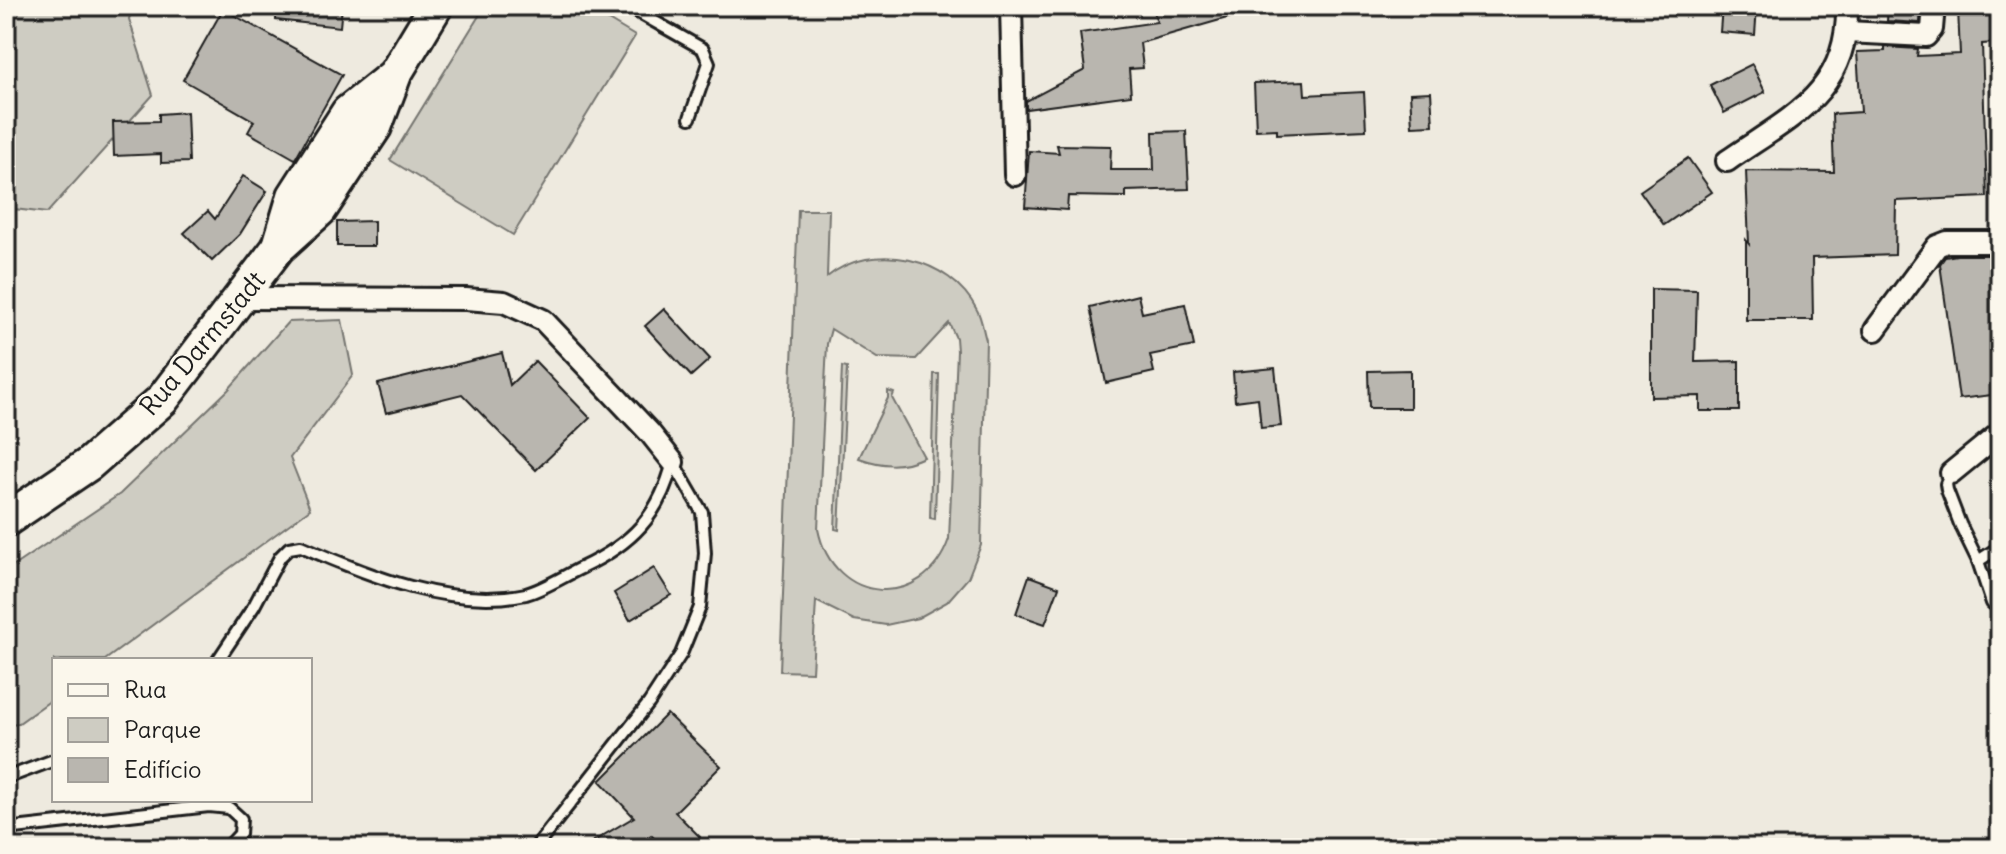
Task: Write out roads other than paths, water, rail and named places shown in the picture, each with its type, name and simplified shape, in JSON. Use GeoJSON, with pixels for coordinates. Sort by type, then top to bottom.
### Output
{"type":"FeatureCollection","features":[{"type":"Feature","properties":{"kind":"main road","name":"Rua Darmstadt"},"geometry":{"type":"LineString","coordinates":[[6,520],[89,464],[162,400],[278,248],[294,196],[348,112],[395,74],[436,6]]}},
{"type":"Feature","properties":{"kind":"street"},"geometry":{"type":"LineString","coordinates":[[1011,6],[1015,175]]}},
{"type":"Feature","properties":{"kind":"street"},"geometry":{"type":"LineString","coordinates":[[1727,161],[1804,108],[1822,90],[1842,55],[1847,32],[1847,6]]}},
{"type":"Feature","properties":{"kind":"street"},"geometry":{"type":"LineString","coordinates":[[1847,32],[1926,36],[1932,29],[1934,6]]}},
{"type":"Feature","properties":{"kind":"street"},"geometry":{"type":"LineString","coordinates":[[1875,330],[1937,246],[1947,242],[2000,242]]}},
{"type":"Feature","properties":{"kind":"street"},"geometry":{"type":"LineString","coordinates":[[242,298],[466,299],[504,302],[543,320],[650,433],[673,462]]}},
{"type":"Feature","properties":{"kind":"street"},"geometry":{"type":"LineString","coordinates":[[1951,473],[2000,433]]}},
{"type":"Feature","properties":{"kind":"lane"},"geometry":{"type":"LineString","coordinates":[[627,6],[703,49],[709,63],[690,118]]}},
{"type":"Feature","properties":{"kind":"lane"},"geometry":{"type":"LineString","coordinates":[[219,658],[254,606],[280,557],[289,548],[301,546],[398,584],[472,598],[527,594],[606,557],[642,527],[665,490],[673,462]]}},
{"type":"Feature","properties":{"kind":"lane"},"geometry":{"type":"LineString","coordinates":[[535,848],[649,703],[681,654],[700,607],[705,553],[702,512],[673,462]]}},
{"type":"Feature","properties":{"kind":"lane"},"geometry":{"type":"LineString","coordinates":[[1951,473],[1947,490],[1978,561],[1992,603]]}},
{"type":"Feature","properties":{"kind":"lane"},"geometry":{"type":"LineString","coordinates":[[1978,561],[2000,547]]}},
{"type":"Feature","properties":{"kind":"lane"},"geometry":{"type":"LineString","coordinates":[[6,778],[52,761]]}},
{"type":"Feature","properties":{"kind":"lane"},"geometry":{"type":"LineString","coordinates":[[6,829],[219,807],[229,808],[241,819],[240,834],[227,848]]}}]}
